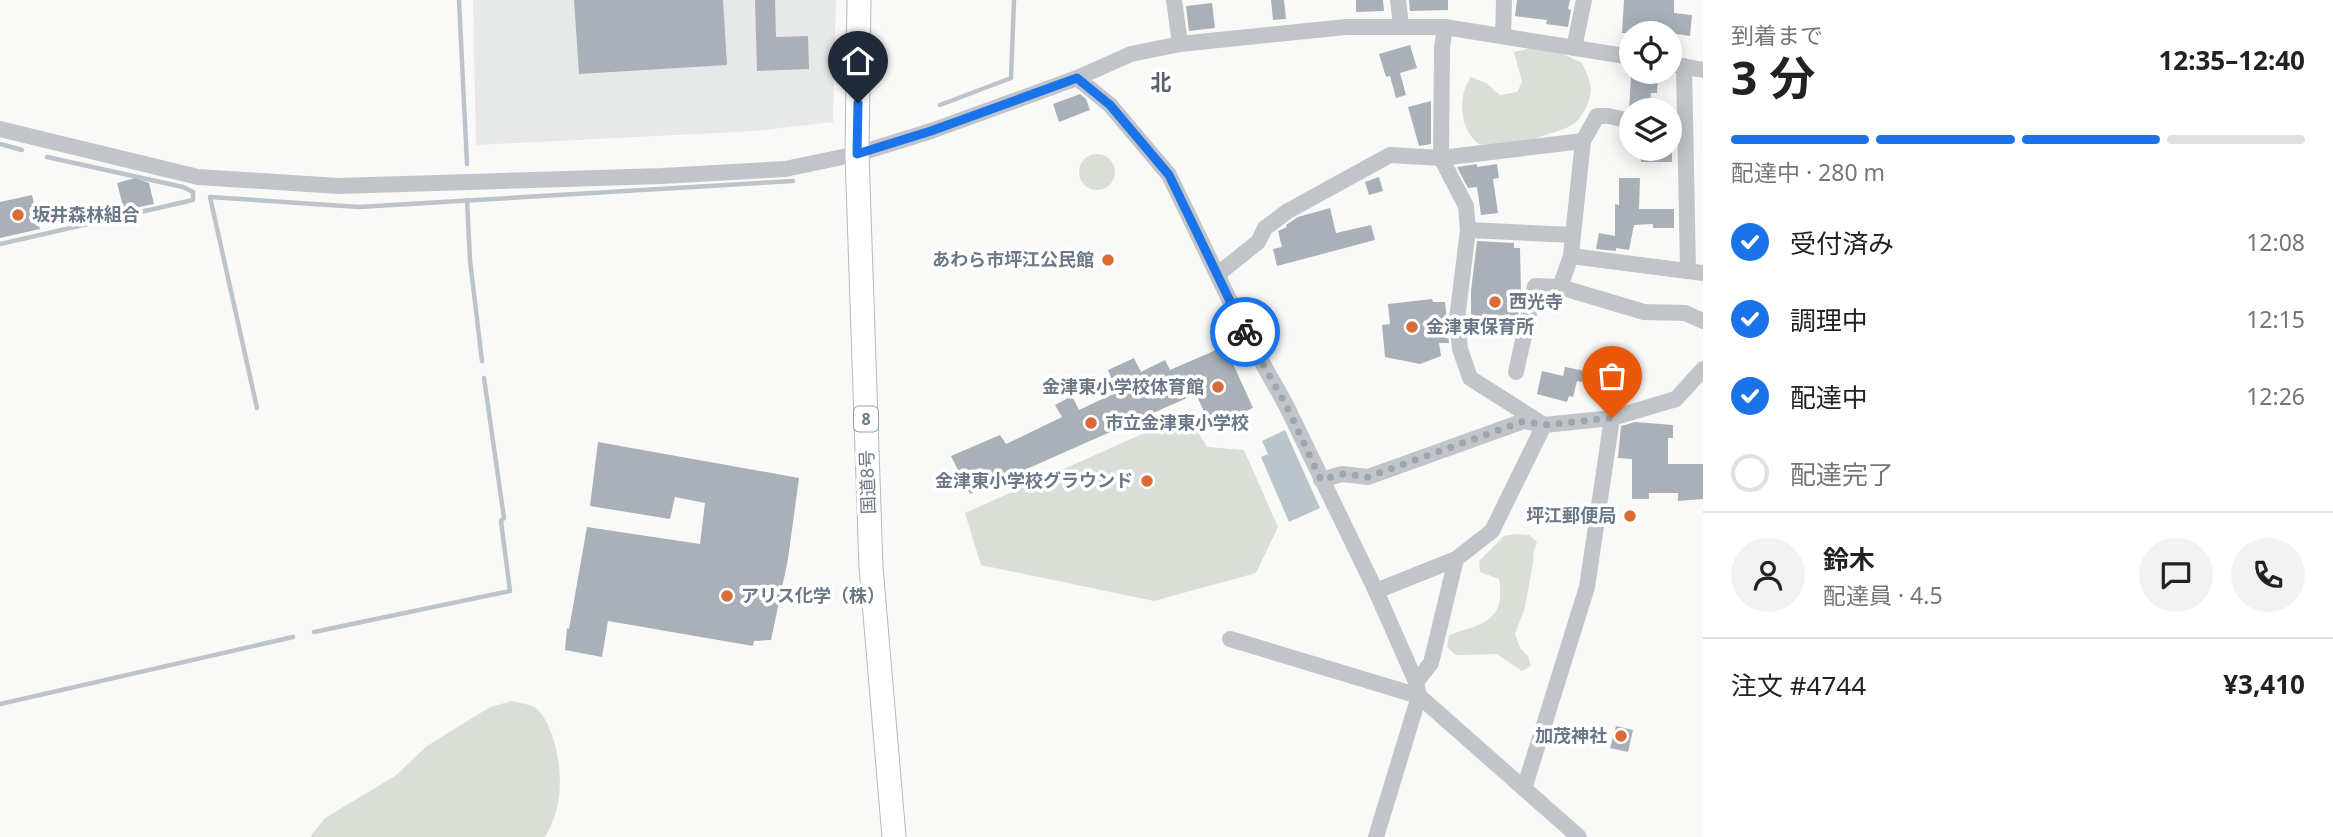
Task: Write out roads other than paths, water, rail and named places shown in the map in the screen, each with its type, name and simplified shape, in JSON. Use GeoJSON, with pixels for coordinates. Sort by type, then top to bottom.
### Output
{"type":"FeatureCollection","features":[{"type":"Feature","properties":{"kind":"highway","name":"国道8号"},"geometry":{"type":"LineString","coordinates":[[859,0],[857,154],[871,567],[894,837]]}},
{"type":"Feature","properties":{"kind":"street"},"geometry":{"type":"LineString","coordinates":[[1174,0],[1180,44]]}},
{"type":"Feature","properties":{"kind":"street"},"geometry":{"type":"LineString","coordinates":[[1398,0],[1401,26]]}},
{"type":"Feature","properties":{"kind":"street"},"geometry":{"type":"LineString","coordinates":[[1503,36],[1504,0]]}},
{"type":"Feature","properties":{"kind":"street"},"geometry":{"type":"LineString","coordinates":[[1574,48],[1584,0]]}},
{"type":"Feature","properties":{"kind":"street"},"geometry":{"type":"LineString","coordinates":[[0,129],[198,177],[338,186],[703,174],[785,169],[857,154],[931,131],[1077,78],[1131,54],[1180,44],[1346,27],[1445,26],[1619,55]]}},
{"type":"Feature","properties":{"kind":"street"},"geometry":{"type":"LineString","coordinates":[[1445,26],[1442,48],[1441,158],[1466,206],[1468,230],[1457,319],[1460,349],[1470,378],[1544,425]]}},
{"type":"Feature","properties":{"kind":"street"},"geometry":{"type":"LineString","coordinates":[[1682,66],[1703,69]]}},
{"type":"Feature","properties":{"kind":"street"},"geometry":{"type":"LineString","coordinates":[[1077,78],[1110,105],[1169,175],[1245,332],[1286,405],[1376,591],[1418,689],[1579,837]]}},
{"type":"Feature","properties":{"kind":"street"},"geometry":{"type":"LineString","coordinates":[[1560,287],[1571,256],[1583,141],[1597,116],[1619,118]]}},
{"type":"Feature","properties":{"kind":"street"},"geometry":{"type":"LineString","coordinates":[[1217,274],[1258,242],[1265,228],[1288,211],[1390,155],[1441,158],[1583,141]]}},
{"type":"Feature","properties":{"kind":"street"},"geometry":{"type":"LineString","coordinates":[[1571,256],[1696,272],[1682,161]]}},
{"type":"Feature","properties":{"kind":"street"},"geometry":{"type":"LineString","coordinates":[[1468,230],[1573,235]]}},
{"type":"Feature","properties":{"kind":"street"},"geometry":{"type":"LineString","coordinates":[[1516,372],[1535,286],[1560,287],[1644,312],[1685,313],[1703,321]]}},
{"type":"Feature","properties":{"kind":"street"},"geometry":{"type":"LineString","coordinates":[[1321,480],[1342,474],[1368,477],[1524,421],[1544,425],[1612,418],[1676,399],[1703,369]]}},
{"type":"Feature","properties":{"kind":"street"},"geometry":{"type":"LineString","coordinates":[[1524,789],[1587,587],[1612,418]]}},
{"type":"Feature","properties":{"kind":"street"},"geometry":{"type":"LineString","coordinates":[[1376,591],[1456,559],[1492,531],[1544,425]]}},
{"type":"Feature","properties":{"kind":"street"},"geometry":{"type":"LineString","coordinates":[[1376,837],[1418,689],[1431,663],[1456,559]]}},
{"type":"Feature","properties":{"kind":"street"},"geometry":{"type":"LineString","coordinates":[[1230,639],[1418,689]]}},
{"type":"Feature","properties":{"kind":"waterway"},"geometry":{"type":"LineString","coordinates":[[459,0],[467,164]]}},
{"type":"Feature","properties":{"kind":"waterway"},"geometry":{"type":"LineString","coordinates":[[940,105],[1011,78],[1014,0]]}},
{"type":"Feature","properties":{"kind":"waterway"},"geometry":{"type":"LineString","coordinates":[[0,144],[22,150]]}},
{"type":"Feature","properties":{"kind":"waterway"},"geometry":{"type":"LineString","coordinates":[[0,244],[193,200],[193,192],[183,187],[47,157]]}},
{"type":"Feature","properties":{"kind":"waterway"},"geometry":{"type":"LineString","coordinates":[[257,408],[210,197],[359,207],[793,181]]}},
{"type":"Feature","properties":{"kind":"waterway"},"geometry":{"type":"LineString","coordinates":[[467,200],[470,260],[482,361]]}},
{"type":"Feature","properties":{"kind":"waterway"},"geometry":{"type":"LineString","coordinates":[[314,632],[510,591],[501,521],[504,518],[484,378]]}},
{"type":"Feature","properties":{"kind":"waterway"},"geometry":{"type":"LineString","coordinates":[[0,704],[293,637]]}},
{"type":"Feature","properties":{"kind":"place","name":"坂井森林組合"},"geometry":{"type":"Point","coordinates":[18,215]}},
{"type":"Feature","properties":{"kind":"place","name":"あわら市坪江公民館"},"geometry":{"type":"Point","coordinates":[1108,260]}},
{"type":"Feature","properties":{"kind":"place","name":"西光寺"},"geometry":{"type":"Point","coordinates":[1495,302]}},
{"type":"Feature","properties":{"kind":"place","name":"金津東保育所"},"geometry":{"type":"Point","coordinates":[1412,327]}},
{"type":"Feature","properties":{"kind":"place","name":"金津東小学校体育館"},"geometry":{"type":"Point","coordinates":[1218,387]}},
{"type":"Feature","properties":{"kind":"place","name":"市立金津東小学校"},"geometry":{"type":"Point","coordinates":[1091,423]}},
{"type":"Feature","properties":{"kind":"place","name":"金津東小学校グラウンド"},"geometry":{"type":"Point","coordinates":[1147,481]}},
{"type":"Feature","properties":{"kind":"place","name":"坪江郵便局"},"geometry":{"type":"Point","coordinates":[1630,516]}},
{"type":"Feature","properties":{"kind":"place","name":"アリス化学（株）"},"geometry":{"type":"Point","coordinates":[727,596]}},
{"type":"Feature","properties":{"kind":"place","name":"加茂神社"},"geometry":{"type":"Point","coordinates":[1621,736]}},
{"type":"Feature","properties":{"kind":"district","name":"北"},"geometry":{"type":"Point","coordinates":[1161,83]}}]}
